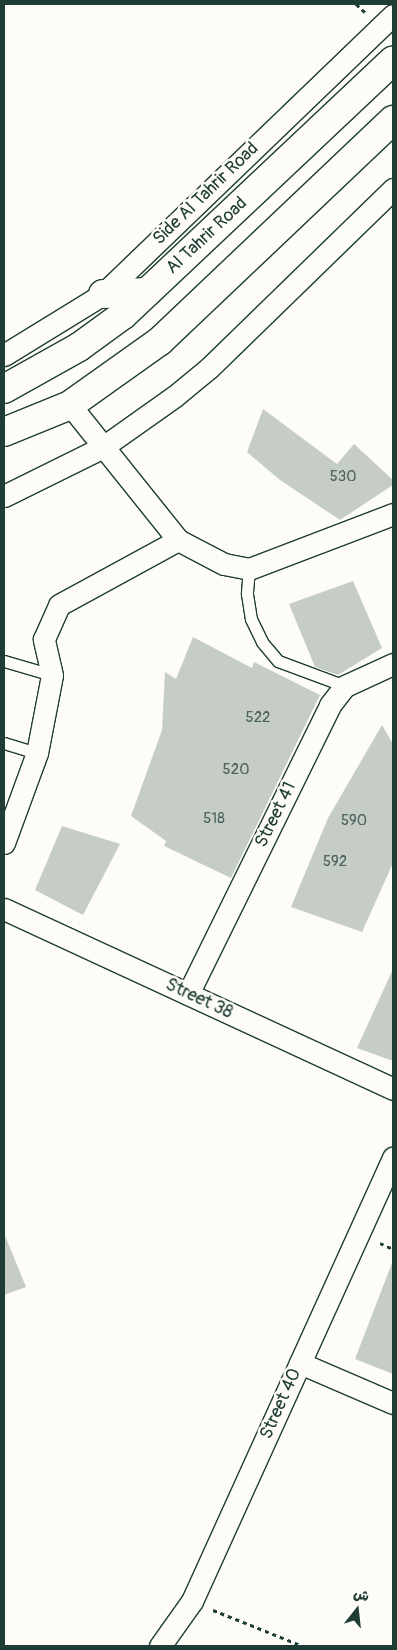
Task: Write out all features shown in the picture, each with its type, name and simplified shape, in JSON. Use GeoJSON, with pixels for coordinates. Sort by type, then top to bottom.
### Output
{"type":"FeatureCollection","features":[{"type":"Feature","properties":{"kind":"street","name":"Side Al Tahrir Road"},"geometry":{"type":"LineString","coordinates":[[4,355],[103,294],[393,15]]}},
{"type":"Feature","properties":{"kind":"street","name":"Al Tahrir Road"},"geometry":{"type":"LineString","coordinates":[[4,389],[79,347],[123,315],[393,61]]}},
{"type":"Feature","properties":{"kind":"street"},"geometry":{"type":"LineString","coordinates":[[4,432],[70,405],[160,341],[393,120]]}},
{"type":"Feature","properties":{"kind":"street"},"geometry":{"type":"LineString","coordinates":[[4,496],[103,447],[147,417],[209,368],[393,190]]}},
{"type":"Feature","properties":{"kind":"street"},"geometry":{"type":"LineString","coordinates":[[103,294],[147,292]]}},
{"type":"Feature","properties":{"kind":"street"},"geometry":{"type":"LineString","coordinates":[[70,405],[178,540],[200,554],[249,569],[393,514]]}},
{"type":"Feature","properties":{"kind":"street"},"geometry":{"type":"LineString","coordinates":[[4,843],[36,753],[52,675],[44,639],[59,605],[178,540]]}},
{"type":"Feature","properties":{"kind":"street","name":"Street 41"},"geometry":{"type":"LineString","coordinates":[[188,994],[330,706],[345,686],[393,664]]}},
{"type":"Feature","properties":{"kind":"street","name":"Street 38"},"geometry":{"type":"LineString","coordinates":[[4,909],[393,1089]]}},
{"type":"Feature","properties":{"kind":"street","name":"Street 40"},"geometry":{"type":"LineString","coordinates":[[160,1646],[192,1601],[393,1157]]}},
{"type":"Feature","properties":{"kind":"street"},"geometry":{"type":"LineString","coordinates":[[300,1363],[393,1403]]}},
{"type":"Feature","properties":{"kind":"lane"},"geometry":{"type":"LineString","coordinates":[[249,569],[246,594],[251,619],[262,642],[278,661],[345,686]]}},
{"type":"Feature","properties":{"kind":"lane"},"geometry":{"type":"LineString","coordinates":[[4,661],[52,675]]}},
{"type":"Feature","properties":{"kind":"lane"},"geometry":{"type":"LineString","coordinates":[[4,743],[36,753]]}},
{"type":"Feature","properties":{"kind":"path"},"geometry":{"type":"LineString","coordinates":[[192,1601],[303,1646]]}},
{"type":"Feature","properties":{"kind":"building"},"geometry":{"type":"Polygon","coordinates":[[[263,409],[337,464],[354,444],[393,480],[393,485],[340,520],[280,480],[247,452],[263,409]]]}},
{"type":"Feature","properties":{"kind":"building"},"geometry":{"type":"Polygon","coordinates":[[[353,581],[382,648],[338,675],[315,667],[289,604],[353,581]]]}},
{"type":"Feature","properties":{"kind":"building"},"geometry":{"type":"Polygon","coordinates":[[[193,637],[252,668],[254,662],[320,695],[231,878],[164,846],[166,841],[131,816],[162,730],[165,672],[176,679],[193,637]]]}},
{"type":"Feature","properties":{"kind":"building"},"geometry":{"type":"Polygon","coordinates":[[[382,725],[393,744],[393,863],[362,932],[291,907],[328,818],[382,725]]]}},
{"type":"Feature","properties":{"kind":"building"},"geometry":{"type":"Polygon","coordinates":[[[62,826],[120,844],[83,915],[35,890],[62,826]]]}},
{"type":"Feature","properties":{"kind":"building"},"geometry":{"type":"Polygon","coordinates":[[[393,969],[393,1061],[357,1048],[393,969]]]}},
{"type":"Feature","properties":{"kind":"building"},"geometry":{"type":"Polygon","coordinates":[[[4,1233],[26,1287],[4,1295],[4,1233]]]}},
{"type":"Feature","properties":{"kind":"building"},"geometry":{"type":"Polygon","coordinates":[[[393,1264],[393,1374],[355,1359],[393,1264]]]}}]}
